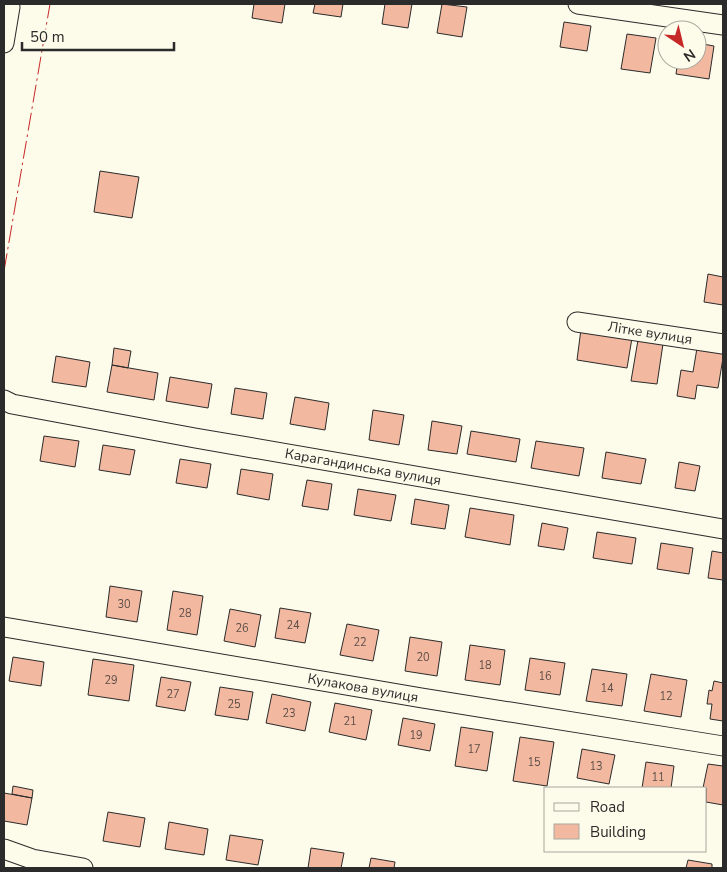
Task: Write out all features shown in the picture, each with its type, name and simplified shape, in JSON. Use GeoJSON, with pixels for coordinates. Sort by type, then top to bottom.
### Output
{"type":"FeatureCollection","features":[{"type":"Feature","properties":{"kind":"street"},"geometry":{"type":"LineString","coordinates":[[578,4],[723,25]]}},
{"type":"Feature","properties":{"kind":"street"},"geometry":{"type":"LineString","coordinates":[[4,43],[10,7]]}},
{"type":"Feature","properties":{"kind":"street","name":"Літке вулиця"},"geometry":{"type":"LineString","coordinates":[[577,322],[723,344]]}},
{"type":"Feature","properties":{"kind":"street","name":"Карагандинська вулиця"},"geometry":{"type":"LineString","coordinates":[[4,400],[12,404],[205,440],[723,529]]}},
{"type":"Feature","properties":{"kind":"street","name":"Кулакова вулиця"},"geometry":{"type":"LineString","coordinates":[[4,627],[422,698],[723,746]]}},
{"type":"Feature","properties":{"kind":"street"},"geometry":{"type":"LineString","coordinates":[[4,849],[32,859],[83,868]]}},
{"type":"Feature","properties":{"kind":"building"},"geometry":{"type":"Polygon","coordinates":[[[254,4],[285,4],[282,23],[252,18],[254,4]]]}},
{"type":"Feature","properties":{"kind":"building"},"geometry":{"type":"Polygon","coordinates":[[[315,4],[343,4],[341,17],[313,13],[315,4]]]}},
{"type":"Feature","properties":{"kind":"building"},"geometry":{"type":"Polygon","coordinates":[[[385,4],[412,4],[408,28],[382,24],[385,4]]]}},
{"type":"Feature","properties":{"kind":"building"},"geometry":{"type":"Polygon","coordinates":[[[442,4],[467,7],[462,37],[437,33],[442,4]]]}},
{"type":"Feature","properties":{"kind":"building"},"geometry":{"type":"Polygon","coordinates":[[[564,22],[591,26],[587,51],[560,47],[564,22]]]}},
{"type":"Feature","properties":{"kind":"building"},"geometry":{"type":"Polygon","coordinates":[[[627,34],[656,38],[650,73],[621,69],[627,34]]]}},
{"type":"Feature","properties":{"kind":"building"},"geometry":{"type":"Polygon","coordinates":[[[707,45],[714,46],[709,79],[676,74],[677,70],[707,70],[707,45]]]}},
{"type":"Feature","properties":{"kind":"building"},"geometry":{"type":"Polygon","coordinates":[[[100,171],[139,177],[132,218],[94,212],[100,171]]]}},
{"type":"Feature","properties":{"kind":"building"},"geometry":{"type":"Polygon","coordinates":[[[708,274],[723,277],[723,305],[704,302],[708,274]]]}},
{"type":"Feature","properties":{"kind":"building"},"geometry":{"type":"Polygon","coordinates":[[[581,329],[632,338],[627,368],[577,360],[581,329]]]}},
{"type":"Feature","properties":{"kind":"building"},"geometry":{"type":"Polygon","coordinates":[[[638,340],[663,344],[657,384],[631,381],[638,340]]]}},
{"type":"Feature","properties":{"kind":"building"},"geometry":{"type":"Polygon","coordinates":[[[114,348],[131,351],[128,368],[112,365],[114,348]]]}},
{"type":"Feature","properties":{"kind":"building"},"geometry":{"type":"Polygon","coordinates":[[[697,348],[723,352],[718,388],[697,385],[695,399],[677,396],[681,370],[693,372],[697,348]]]}},
{"type":"Feature","properties":{"kind":"building"},"geometry":{"type":"Polygon","coordinates":[[[56,356],[90,362],[86,387],[52,382],[56,356]]]}},
{"type":"Feature","properties":{"kind":"building"},"geometry":{"type":"Polygon","coordinates":[[[112,365],[158,373],[154,400],[107,392],[112,365]]]}},
{"type":"Feature","properties":{"kind":"building"},"geometry":{"type":"Polygon","coordinates":[[[170,377],[212,384],[208,408],[166,401],[170,377]]]}},
{"type":"Feature","properties":{"kind":"building"},"geometry":{"type":"Polygon","coordinates":[[[235,388],[267,393],[263,419],[231,414],[235,388]]]}},
{"type":"Feature","properties":{"kind":"building"},"geometry":{"type":"Polygon","coordinates":[[[295,397],[329,403],[325,430],[290,424],[295,397]]]}},
{"type":"Feature","properties":{"kind":"building"},"geometry":{"type":"Polygon","coordinates":[[[373,410],[404,415],[399,445],[369,440],[373,410]]]}},
{"type":"Feature","properties":{"kind":"building"},"geometry":{"type":"Polygon","coordinates":[[[432,421],[462,426],[457,454],[428,450],[432,421]]]}},
{"type":"Feature","properties":{"kind":"building"},"geometry":{"type":"Polygon","coordinates":[[[471,431],[520,439],[516,462],[467,454],[471,431]]]}},
{"type":"Feature","properties":{"kind":"building"},"geometry":{"type":"Polygon","coordinates":[[[44,436],[79,441],[75,467],[40,461],[44,436]]]}},
{"type":"Feature","properties":{"kind":"building"},"geometry":{"type":"Polygon","coordinates":[[[536,441],[584,448],[579,476],[531,468],[536,441]]]}},
{"type":"Feature","properties":{"kind":"building"},"geometry":{"type":"Polygon","coordinates":[[[103,445],[135,450],[130,475],[99,470],[103,445]]]}},
{"type":"Feature","properties":{"kind":"building"},"geometry":{"type":"Polygon","coordinates":[[[606,452],[646,459],[641,484],[602,478],[606,452]]]}},
{"type":"Feature","properties":{"kind":"building"},"geometry":{"type":"Polygon","coordinates":[[[180,459],[211,464],[207,488],[176,483],[180,459]]]}},
{"type":"Feature","properties":{"kind":"building"},"geometry":{"type":"Polygon","coordinates":[[[679,462],[700,466],[695,491],[675,488],[679,462]]]}},
{"type":"Feature","properties":{"kind":"building"},"geometry":{"type":"Polygon","coordinates":[[[241,469],[273,474],[269,500],[237,494],[241,469]]]}},
{"type":"Feature","properties":{"kind":"building"},"geometry":{"type":"Polygon","coordinates":[[[307,480],[332,484],[328,510],[302,506],[307,480]]]}},
{"type":"Feature","properties":{"kind":"building"},"geometry":{"type":"Polygon","coordinates":[[[358,489],[396,495],[391,521],[354,515],[358,489]]]}},
{"type":"Feature","properties":{"kind":"building"},"geometry":{"type":"Polygon","coordinates":[[[415,499],[449,505],[445,529],[411,524],[415,499]]]}},
{"type":"Feature","properties":{"kind":"building"},"geometry":{"type":"Polygon","coordinates":[[[470,508],[514,515],[510,545],[465,537],[470,508]]]}},
{"type":"Feature","properties":{"kind":"building"},"geometry":{"type":"Polygon","coordinates":[[[542,523],[568,528],[564,550],[538,546],[542,523]]]}},
{"type":"Feature","properties":{"kind":"building"},"geometry":{"type":"Polygon","coordinates":[[[597,532],[636,538],[632,564],[593,558],[597,532]]]}},
{"type":"Feature","properties":{"kind":"building"},"geometry":{"type":"Polygon","coordinates":[[[661,543],[693,548],[689,574],[657,569],[661,543]]]}},
{"type":"Feature","properties":{"kind":"building"},"geometry":{"type":"Polygon","coordinates":[[[712,551],[723,553],[723,580],[708,578],[712,551]]]}},
{"type":"Feature","properties":{"kind":"building"},"geometry":{"type":"Polygon","coordinates":[[[110,586],[142,591],[137,622],[106,617],[110,586]]]}},
{"type":"Feature","properties":{"kind":"building"},"geometry":{"type":"Polygon","coordinates":[[[173,591],[203,596],[197,635],[167,630],[173,591]]]}},
{"type":"Feature","properties":{"kind":"building"},"geometry":{"type":"Polygon","coordinates":[[[280,608],[311,613],[305,643],[275,638],[280,608]]]}},
{"type":"Feature","properties":{"kind":"building"},"geometry":{"type":"Polygon","coordinates":[[[230,609],[261,615],[255,647],[224,641],[230,609]]]}},
{"type":"Feature","properties":{"kind":"building"},"geometry":{"type":"Polygon","coordinates":[[[347,624],[379,630],[373,661],[340,655],[347,624]]]}},
{"type":"Feature","properties":{"kind":"building"},"geometry":{"type":"Polygon","coordinates":[[[410,637],[442,642],[437,676],[405,671],[410,637]]]}},
{"type":"Feature","properties":{"kind":"building"},"geometry":{"type":"Polygon","coordinates":[[[470,645],[505,650],[500,685],[465,680],[470,645]]]}},
{"type":"Feature","properties":{"kind":"building"},"geometry":{"type":"Polygon","coordinates":[[[13,657],[44,662],[41,686],[9,681],[13,657]]]}},
{"type":"Feature","properties":{"kind":"building"},"geometry":{"type":"Polygon","coordinates":[[[530,658],[565,663],[560,695],[525,690],[530,658]]]}},
{"type":"Feature","properties":{"kind":"building"},"geometry":{"type":"Polygon","coordinates":[[[93,659],[134,665],[129,701],[88,695],[93,659]]]}},
{"type":"Feature","properties":{"kind":"building"},"geometry":{"type":"Polygon","coordinates":[[[592,669],[627,674],[622,706],[586,701],[592,669]]]}},
{"type":"Feature","properties":{"kind":"building"},"geometry":{"type":"Polygon","coordinates":[[[651,674],[687,680],[681,717],[644,711],[651,674]]]}},
{"type":"Feature","properties":{"kind":"building"},"geometry":{"type":"Polygon","coordinates":[[[161,677],[191,682],[185,711],[156,706],[161,677]]]}},
{"type":"Feature","properties":{"kind":"building"},"geometry":{"type":"Polygon","coordinates":[[[714,681],[723,683],[723,721],[710,719],[712,704],[707,704],[709,690],[712,691],[714,681]]]}},
{"type":"Feature","properties":{"kind":"building"},"geometry":{"type":"Polygon","coordinates":[[[220,687],[253,692],[248,720],[215,715],[220,687]]]}},
{"type":"Feature","properties":{"kind":"building"},"geometry":{"type":"Polygon","coordinates":[[[272,694],[311,702],[305,731],[266,723],[272,694]]]}},
{"type":"Feature","properties":{"kind":"building"},"geometry":{"type":"Polygon","coordinates":[[[335,703],[372,710],[366,740],[329,732],[335,703]]]}},
{"type":"Feature","properties":{"kind":"building"},"geometry":{"type":"Polygon","coordinates":[[[403,718],[435,724],[430,751],[398,745],[403,718]]]}},
{"type":"Feature","properties":{"kind":"building"},"geometry":{"type":"Polygon","coordinates":[[[461,727],[493,732],[487,771],[455,766],[461,727]]]}},
{"type":"Feature","properties":{"kind":"building"},"geometry":{"type":"Polygon","coordinates":[[[520,737],[554,742],[547,786],[513,781],[520,737]]]}},
{"type":"Feature","properties":{"kind":"building"},"geometry":{"type":"Polygon","coordinates":[[[582,749],[615,755],[609,784],[577,778],[582,749]]]}},
{"type":"Feature","properties":{"kind":"building"},"geometry":{"type":"Polygon","coordinates":[[[646,762],[674,766],[671,787],[642,787],[646,762]]]}},
{"type":"Feature","properties":{"kind":"building"},"geometry":{"type":"Polygon","coordinates":[[[708,764],[723,766],[723,805],[707,802],[707,787],[703,787],[708,764]]]}},
{"type":"Feature","properties":{"kind":"building"},"geometry":{"type":"Polygon","coordinates":[[[13,786],[33,790],[32,798],[12,794],[13,786]]]}},
{"type":"Feature","properties":{"kind":"building"},"geometry":{"type":"Polygon","coordinates":[[[4,793],[32,798],[27,825],[4,821],[4,793]]]}},
{"type":"Feature","properties":{"kind":"building"},"geometry":{"type":"Polygon","coordinates":[[[108,812],[145,818],[140,847],[103,841],[108,812]]]}},
{"type":"Feature","properties":{"kind":"building"},"geometry":{"type":"Polygon","coordinates":[[[169,822],[208,829],[204,855],[165,849],[169,822]]]}},
{"type":"Feature","properties":{"kind":"building"},"geometry":{"type":"Polygon","coordinates":[[[230,835],[263,840],[258,865],[226,860],[230,835]]]}},
{"type":"Feature","properties":{"kind":"building"},"geometry":{"type":"Polygon","coordinates":[[[311,848],[344,853],[341,868],[308,868],[311,848]]]}},
{"type":"Feature","properties":{"kind":"building"},"geometry":{"type":"Polygon","coordinates":[[[371,858],[395,862],[394,868],[369,868],[371,858]]]}},
{"type":"Feature","properties":{"kind":"building"},"geometry":{"type":"Polygon","coordinates":[[[688,860],[712,864],[712,868],[686,868],[688,860]]]}},
{"type":"Feature","properties":{"kind":"power"},"geometry":{"type":"LineString","coordinates":[[4,271],[50,4]]}}]}
